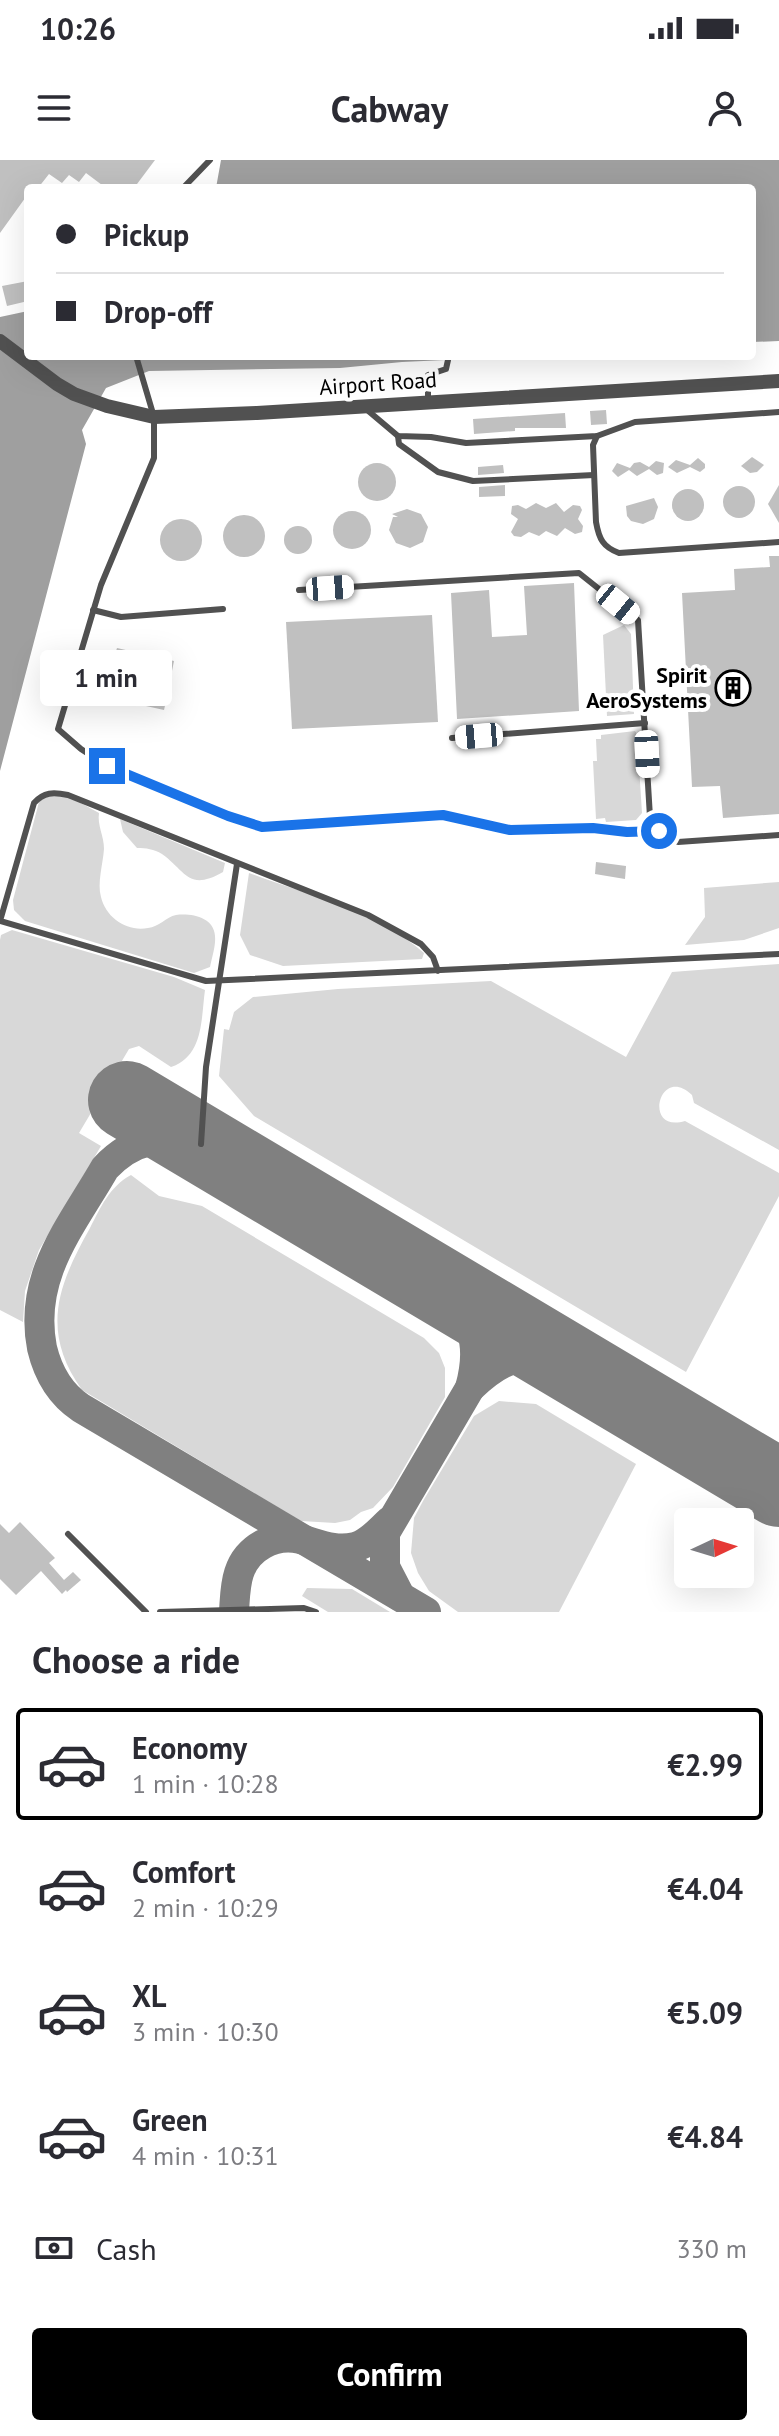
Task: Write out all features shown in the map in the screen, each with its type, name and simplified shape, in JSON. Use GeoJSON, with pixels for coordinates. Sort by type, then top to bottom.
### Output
{"type":"FeatureCollection","features":[{"type":"Feature","properties":{"kind":"street","name":"Airport Road"},"geometry":{"type":"LineString","coordinates":[[0,341],[24,359]]}},
{"type":"Feature","properties":{"kind":"street","name":"Airport Road"},"geometry":{"type":"LineString","coordinates":[[25,360],[57,384],[93,401],[154,417],[779,381]]}},
{"type":"Feature","properties":{"kind":"lane"},"geometry":{"type":"LineString","coordinates":[[187,184],[210,160]]}},
{"type":"Feature","properties":{"kind":"lane"},"geometry":{"type":"LineString","coordinates":[[137,360],[154,417],[154,458],[93,610],[58,729],[107,766],[262,827],[443,815],[510,830],[593,828],[627,832],[659,831]]}},
{"type":"Feature","properties":{"kind":"lane"},"geometry":{"type":"LineString","coordinates":[[428,402],[428,375],[446,369],[448,360]]}},
{"type":"Feature","properties":{"kind":"lane"},"geometry":{"type":"LineString","coordinates":[[364,406],[371,416],[398,436],[466,443],[597,436],[635,422],[779,412]]}},
{"type":"Feature","properties":{"kind":"lane"},"geometry":{"type":"LineString","coordinates":[[398,436],[399,444],[438,472],[473,481],[594,475]]}},
{"type":"Feature","properties":{"kind":"lane"},"geometry":{"type":"LineString","coordinates":[[597,436],[593,445],[598,535],[606,549],[619,553],[779,542]]}},
{"type":"Feature","properties":{"kind":"lane"},"geometry":{"type":"LineString","coordinates":[[299,590],[579,573],[638,620],[650,817],[659,831],[665,838],[678,842],[779,835]]}},
{"type":"Feature","properties":{"kind":"lane"},"geometry":{"type":"LineString","coordinates":[[93,610],[121,617],[223,609]]}},
{"type":"Feature","properties":{"kind":"lane"},"geometry":{"type":"LineString","coordinates":[[452,738],[645,723]]}},
{"type":"Feature","properties":{"kind":"lane"},"geometry":{"type":"LineString","coordinates":[[438,971],[433,957],[404,933],[368,915],[54,792],[42,795],[34,803],[0,922],[206,981],[438,971],[779,954]]}},
{"type":"Feature","properties":{"kind":"lane"},"geometry":{"type":"LineString","coordinates":[[201,1144],[206,1067],[237,864]]}},
{"type":"Feature","properties":{"kind":"lane"},"geometry":{"type":"LineString","coordinates":[[68,1534],[146,1612]]}},
{"type":"Feature","properties":{"kind":"lane"},"geometry":{"type":"LineString","coordinates":[[160,1612],[304,1608],[316,1612]]}},
{"type":"Feature","properties":{"kind":"shaded area"},"geometry":{"type":"Polygon","coordinates":[[[221,160],[779,160],[779,341],[756,342],[756,184],[217,184],[221,160]]]}},
{"type":"Feature","properties":{"kind":"shaded area"},"geometry":{"type":"Polygon","coordinates":[[[24,312],[24,360],[446,360],[340,368],[149,371],[106,388],[82,430],[86,444],[0,771],[0,317],[24,312]]]}},
{"type":"Feature","properties":{"kind":"shaded area"},"geometry":{"type":"Polygon","coordinates":[[[624,625],[631,634],[634,714],[607,716],[603,635],[624,625]]]}},
{"type":"Feature","properties":{"kind":"shaded area"},"geometry":{"type":"Polygon","coordinates":[[[635,731],[642,813],[636,820],[606,822],[605,818],[596,819],[593,761],[597,761],[596,739],[601,739],[601,735],[635,731]]]}},
{"type":"Feature","properties":{"kind":"shaded area"},"geometry":{"type":"Polygon","coordinates":[[[58,795],[72,798],[99,813],[104,849],[100,892],[104,905],[113,917],[118,922],[140,929],[152,927],[176,915],[206,920],[215,936],[210,967],[194,973],[25,921],[14,910],[13,900],[39,802],[58,795]]]}},
{"type":"Feature","properties":{"kind":"shaded area"},"geometry":{"type":"Polygon","coordinates":[[[120,819],[225,863],[223,872],[202,880],[188,877],[159,852],[137,848],[123,832],[120,819]]]}},
{"type":"Feature","properties":{"kind":"shaded area"},"geometry":{"type":"Polygon","coordinates":[[[249,873],[363,915],[405,938],[424,953],[422,959],[283,966],[250,955],[240,935],[249,873]]]}},
{"type":"Feature","properties":{"kind":"shaded area"},"geometry":{"type":"Polygon","coordinates":[[[779,882],[779,928],[744,940],[685,945],[705,917],[704,888],[779,882]]]}},
{"type":"Feature","properties":{"kind":"shaded area"},"geometry":{"type":"Polygon","coordinates":[[[12,930],[174,977],[205,990],[199,1035],[190,1054],[171,1067],[139,1046],[129,1049],[79,1133],[101,1146],[39,1250],[25,1291],[23,1322],[0,1310],[0,940],[1,935],[12,930]]]}},
{"type":"Feature","properties":{"kind":"shaded area"},"geometry":{"type":"Polygon","coordinates":[[[779,964],[779,1150],[694,1103],[692,1095],[680,1087],[671,1087],[660,1101],[663,1118],[672,1122],[685,1121],[779,1173],[779,1196],[686,1372],[254,1116],[219,1076],[224,1029],[229,1030],[234,1012],[253,997],[491,981],[626,1057],[672,972],[779,964]]]}},
{"type":"Feature","properties":{"kind":"shaded area"},"geometry":{"type":"Polygon","coordinates":[[[131,1175],[159,1196],[202,1206],[424,1338],[439,1353],[445,1368],[445,1397],[393,1487],[373,1508],[350,1520],[335,1523],[301,1521],[82,1390],[61,1348],[58,1308],[62,1289],[102,1205],[117,1185],[131,1175]]]}},
{"type":"Feature","properties":{"kind":"shaded area"},"geometry":{"type":"Polygon","coordinates":[[[499,1401],[536,1404],[636,1464],[559,1612],[458,1612],[429,1591],[411,1553],[414,1518],[423,1501],[474,1416],[499,1401]]]}},
{"type":"Feature","properties":{"kind":"shaded area"},"geometry":{"type":"Polygon","coordinates":[[[307,1588],[352,1589],[390,1612],[328,1612],[302,1596],[307,1588]]]}},
{"type":"Feature","properties":{"kind":"building"},"geometry":{"type":"Polygon","coordinates":[[[0,160],[155,160],[137,184],[101,184],[86,173],[79,182],[69,175],[62,183],[49,174],[41,184],[24,184],[24,200],[0,233],[0,160]]]}},
{"type":"Feature","properties":{"kind":"building"},"geometry":{"type":"Polygon","coordinates":[[[24,282],[24,302],[7,306],[2,286],[24,282]]]}},
{"type":"Feature","properties":{"kind":"building"},"geometry":{"type":"Polygon","coordinates":[[[606,410],[607,424],[591,425],[590,411],[606,410]]]}},
{"type":"Feature","properties":{"kind":"building"},"geometry":{"type":"Polygon","coordinates":[[[565,413],[566,428],[515,428],[515,431],[474,434],[473,419],[565,413]]]}},
{"type":"Feature","properties":{"kind":"building"},"geometry":{"type":"Polygon","coordinates":[[[752,457],[764,465],[757,472],[750,473],[741,466],[752,457]]]}},
{"type":"Feature","properties":{"kind":"building"},"geometry":{"type":"Polygon","coordinates":[[[698,458],[705,464],[700,472],[690,467],[677,473],[668,467],[676,460],[690,465],[698,458]]]}},
{"type":"Feature","properties":{"kind":"building"},"geometry":{"type":"Polygon","coordinates":[[[656,461],[664,463],[663,473],[657,475],[649,469],[637,476],[629,470],[618,477],[612,471],[617,463],[630,468],[640,462],[649,467],[656,461]]]}},
{"type":"Feature","properties":{"kind":"building"},"geometry":{"type":"Polygon","coordinates":[[[377,463],[391,468],[396,482],[391,496],[377,501],[363,496],[358,482],[363,468],[377,463]]]}},
{"type":"Feature","properties":{"kind":"building"},"geometry":{"type":"Polygon","coordinates":[[[503,465],[504,473],[478,475],[478,467],[503,465]]]}},
{"type":"Feature","properties":{"kind":"building"},"geometry":{"type":"Polygon","coordinates":[[[505,485],[505,496],[479,497],[479,487],[505,485]]]}},
{"type":"Feature","properties":{"kind":"building"},"geometry":{"type":"Polygon","coordinates":[[[779,485],[779,523],[768,504],[779,485]]]}},
{"type":"Feature","properties":{"kind":"building"},"geometry":{"type":"Polygon","coordinates":[[[739,486],[750,491],[755,502],[750,513],[739,518],[728,513],[723,502],[728,491],[739,486]]]}},
{"type":"Feature","properties":{"kind":"building"},"geometry":{"type":"Polygon","coordinates":[[[688,489],[699,494],[704,505],[699,516],[688,521],[677,516],[672,505],[677,494],[688,489]]]}},
{"type":"Feature","properties":{"kind":"building"},"geometry":{"type":"Polygon","coordinates":[[[654,498],[658,507],[654,519],[643,524],[631,521],[626,506],[654,498]]]}},
{"type":"Feature","properties":{"kind":"building"},"geometry":{"type":"Polygon","coordinates":[[[536,503],[546,508],[556,503],[564,512],[573,505],[580,506],[582,510],[578,519],[583,526],[582,532],[575,534],[565,528],[557,536],[546,531],[539,536],[529,532],[521,537],[514,536],[511,532],[518,519],[511,514],[512,506],[526,509],[536,503]]]}},
{"type":"Feature","properties":{"kind":"building"},"geometry":{"type":"Polygon","coordinates":[[[407,509],[421,514],[428,527],[423,542],[410,548],[396,543],[389,530],[393,517],[398,517],[392,514],[407,509]]]}},
{"type":"Feature","properties":{"kind":"building"},"geometry":{"type":"Polygon","coordinates":[[[352,511],[366,516],[371,530],[366,544],[352,549],[338,544],[333,530],[338,516],[352,511]]]}},
{"type":"Feature","properties":{"kind":"building"},"geometry":{"type":"Polygon","coordinates":[[[244,515],[259,521],[265,536],[259,551],[244,557],[229,551],[223,536],[229,521],[244,515]]]}},
{"type":"Feature","properties":{"kind":"building"},"geometry":{"type":"Polygon","coordinates":[[[181,519],[196,525],[202,540],[196,555],[181,561],[166,555],[160,540],[166,525],[181,519]]]}},
{"type":"Feature","properties":{"kind":"building"},"geometry":{"type":"Polygon","coordinates":[[[298,526],[308,530],[312,540],[308,550],[298,554],[288,550],[284,540],[288,530],[298,526]]]}},
{"type":"Feature","properties":{"kind":"building","name":"Spirit AeroSystems"},"geometry":{"type":"Polygon","coordinates":[[[769,556],[779,556],[779,814],[723,818],[720,786],[692,787],[682,593],[735,590],[734,569],[770,567],[769,556]]]}},
{"type":"Feature","properties":{"kind":"building"},"geometry":{"type":"Polygon","coordinates":[[[574,583],[579,711],[457,719],[451,593],[489,590],[492,637],[527,635],[524,586],[574,583]]]}},
{"type":"Feature","properties":{"kind":"building"},"geometry":{"type":"Polygon","coordinates":[[[432,615],[438,722],[292,729],[286,622],[432,615]]]}},
{"type":"Feature","properties":{"kind":"building"},"geometry":{"type":"Polygon","coordinates":[[[117,648],[174,661],[172,671],[114,658],[117,648]]]}},
{"type":"Feature","properties":{"kind":"building"},"geometry":{"type":"Polygon","coordinates":[[[139,695],[166,701],[164,710],[137,704],[139,695]]]}},
{"type":"Feature","properties":{"kind":"building"},"geometry":{"type":"Polygon","coordinates":[[[596,862],[626,866],[625,879],[595,874],[596,862]]]}},
{"type":"Feature","properties":{"kind":"building"},"geometry":{"type":"Polygon","coordinates":[[[20,1522],[55,1558],[49,1563],[64,1580],[73,1572],[81,1580],[67,1592],[62,1594],[41,1571],[16,1595],[0,1579],[0,1524],[9,1533],[20,1522]]]}},
{"type":"Feature","properties":{"kind":"taxiway"},"geometry":{"type":"LineString","coordinates":[[201,1144],[174,1139],[149,1141],[126,1150],[105,1168],[66,1232],[47,1275],[39,1322],[42,1348],[51,1374],[67,1396],[81,1408],[426,1612]]}},
{"type":"Feature","properties":{"kind":"taxiway"},"geometry":{"type":"LineString","coordinates":[[434,1284],[457,1306],[471,1330],[475,1356],[470,1388],[494,1368],[517,1358],[542,1358],[572,1366]]}},
{"type":"Feature","properties":{"kind":"taxiway"},"geometry":{"type":"LineString","coordinates":[[400,1596],[385,1567],[385,1533],[470,1388]]}},
{"type":"Feature","properties":{"kind":"taxiway"},"geometry":{"type":"LineString","coordinates":[[758,1477],[779,1482]]}},
{"type":"Feature","properties":{"kind":"taxiway"},"geometry":{"type":"LineString","coordinates":[[234,1611],[239,1573],[248,1556],[263,1544],[290,1538],[334,1548],[355,1547],[370,1539],[390,1521]]}},
{"type":"Feature","properties":{"kind":"runway"},"geometry":{"type":"LineString","coordinates":[[127,1100],[779,1488]]}},
{"type":"Feature","properties":{"kind":"place","name":"Spirit AeroSystems"},"geometry":{"type":"Point","coordinates":[733,688]}},
{"type":"Feature","properties":{"kind":"route"},"geometry":{"type":"LineString","coordinates":[[107,766],[262,827],[443,815],[510,830],[593,828],[627,832],[659,831]]}}]}
